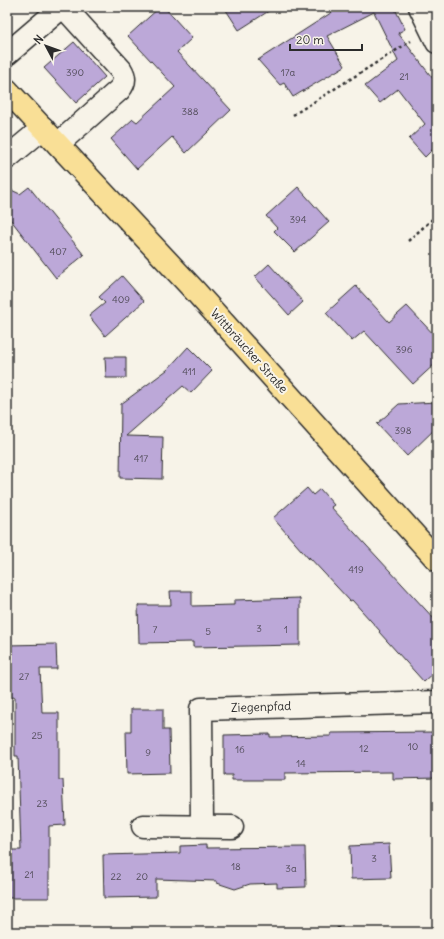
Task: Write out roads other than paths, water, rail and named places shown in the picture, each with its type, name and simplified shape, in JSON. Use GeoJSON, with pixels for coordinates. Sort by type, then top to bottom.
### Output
{"type":"FeatureCollection","features":[{"type":"Feature","properties":{"kind":"main road","name":"Wittbräucker Straße"},"geometry":{"type":"LineString","coordinates":[[7,90],[195,291],[437,560]]}},
{"type":"Feature","properties":{"kind":"street"},"geometry":{"type":"LineString","coordinates":[[7,54],[63,7],[124,74],[125,80],[119,90],[58,144]]}},
{"type":"Feature","properties":{"kind":"street"},"geometry":{"type":"LineString","coordinates":[[420,7],[434,36]]}},
{"type":"Feature","properties":{"kind":"street"},"geometry":{"type":"LineString","coordinates":[[7,158],[43,128]]}},
{"type":"Feature","properties":{"kind":"street","name":"Ziegenpfad"},"geometry":{"type":"LineString","coordinates":[[202,826],[201,709],[437,702]]}},
{"type":"Feature","properties":{"kind":"street"},"geometry":{"type":"LineString","coordinates":[[143,826],[232,827]]}}]}
